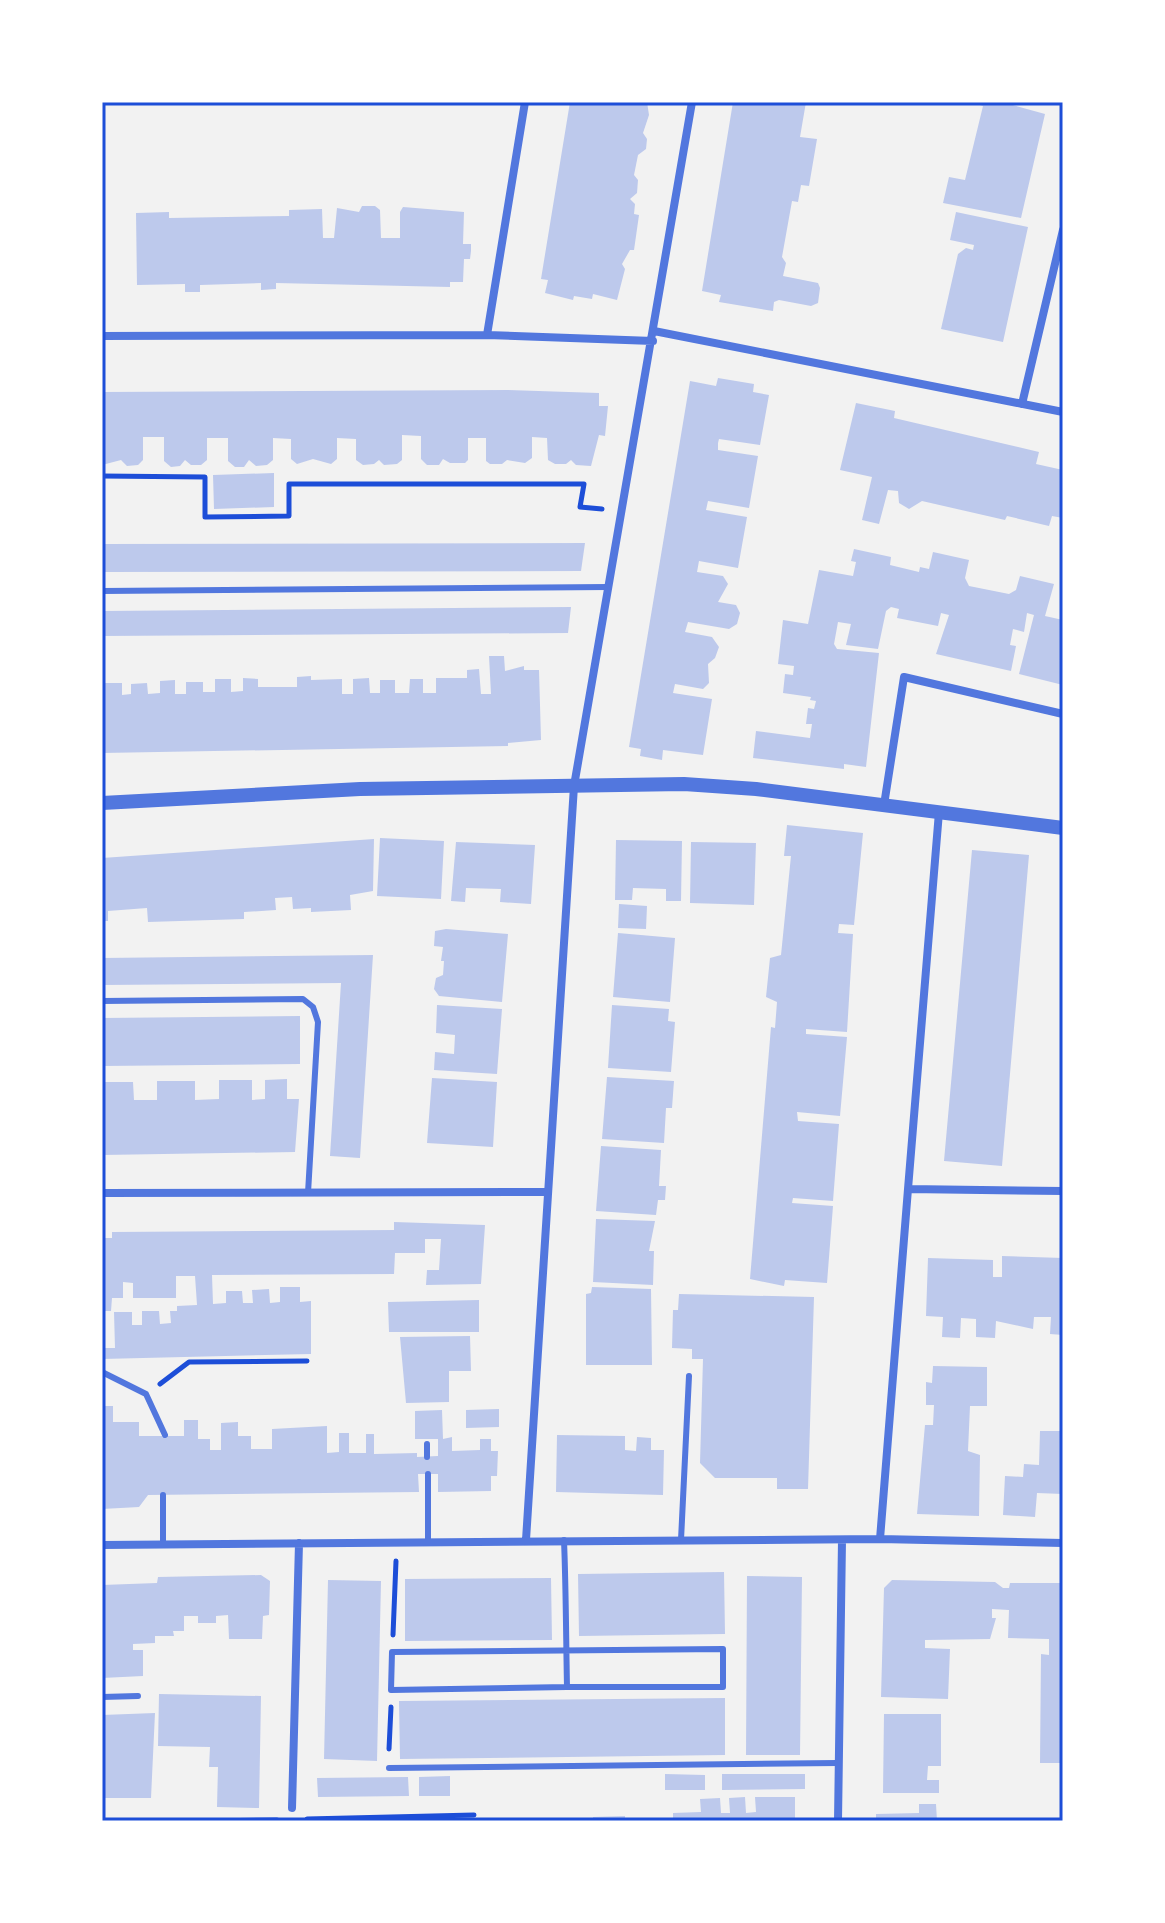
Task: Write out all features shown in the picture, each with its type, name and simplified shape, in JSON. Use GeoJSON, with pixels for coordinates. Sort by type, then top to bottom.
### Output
{"type":"FeatureCollection","features":[{"type":"Feature","properties":{"kind":"street"},"geometry":{"type":"LineString","coordinates":[[487,335],[525,102]]}},
{"type":"Feature","properties":{"kind":"street"},"geometry":{"type":"LineString","coordinates":[[526,1540],[574,786],[692,102]]}},
{"type":"Feature","properties":{"kind":"street"},"geometry":{"type":"LineString","coordinates":[[1022,404],[1063,230]]}},
{"type":"Feature","properties":{"kind":"street"},"geometry":{"type":"LineString","coordinates":[[102,336],[654,336],[1063,412]]}},
{"type":"Feature","properties":{"kind":"street"},"geometry":{"type":"LineString","coordinates":[[884,805],[904,677],[1063,714]]}},
{"type":"Feature","properties":{"kind":"street"},"geometry":{"type":"LineString","coordinates":[[102,803],[360,789],[684,784],[939,811],[1063,828]]}},
{"type":"Feature","properties":{"kind":"street"},"geometry":{"type":"LineString","coordinates":[[880,1539],[939,811]]}},
{"type":"Feature","properties":{"kind":"street"},"geometry":{"type":"LineString","coordinates":[[908,1189],[1063,1191]]}},
{"type":"Feature","properties":{"kind":"street"},"geometry":{"type":"LineString","coordinates":[[102,1193],[548,1192]]}},
{"type":"Feature","properties":{"kind":"street"},"geometry":{"type":"LineString","coordinates":[[102,1545],[880,1539],[1063,1543]]}},
{"type":"Feature","properties":{"kind":"street"},"geometry":{"type":"LineString","coordinates":[[838,1821],[842,1540]]}},
{"type":"Feature","properties":{"kind":"street"},"geometry":{"type":"LineString","coordinates":[[292,1808],[299,1543]]}},
{"type":"Feature","properties":{"kind":"lane"},"geometry":{"type":"LineString","coordinates":[[102,591],[609,587]]}},
{"type":"Feature","properties":{"kind":"lane"},"geometry":{"type":"LineString","coordinates":[[102,1001],[303,999],[313,1007],[318,1022],[308,1193]]}},
{"type":"Feature","properties":{"kind":"lane"},"geometry":{"type":"LineString","coordinates":[[102,1372],[146,1394],[165,1435]]}},
{"type":"Feature","properties":{"kind":"lane"},"geometry":{"type":"LineString","coordinates":[[681,1540],[689,1376]]}},
{"type":"Feature","properties":{"kind":"lane"},"geometry":{"type":"LineString","coordinates":[[427,1444],[427,1457]]}},
{"type":"Feature","properties":{"kind":"lane"},"geometry":{"type":"LineString","coordinates":[[428,1474],[428,1541]]}},
{"type":"Feature","properties":{"kind":"lane"},"geometry":{"type":"LineString","coordinates":[[163,1495],[163,1545]]}},
{"type":"Feature","properties":{"kind":"lane"},"geometry":{"type":"LineString","coordinates":[[564,1540],[567,1687]]}},
{"type":"Feature","properties":{"kind":"lane"},"geometry":{"type":"LineString","coordinates":[[723,1649],[723,1687],[391,1690],[392,1652],[566,1651],[723,1649]]}},
{"type":"Feature","properties":{"kind":"lane"},"geometry":{"type":"LineString","coordinates":[[102,1697],[138,1696]]}},
{"type":"Feature","properties":{"kind":"lane"},"geometry":{"type":"LineString","coordinates":[[389,1768],[838,1763]]}},
{"type":"Feature","properties":{"kind":"path"},"geometry":{"type":"LineString","coordinates":[[102,476],[205,477],[205,517],[289,516],[289,484],[584,484],[580,507],[623,511]]}},
{"type":"Feature","properties":{"kind":"path"},"geometry":{"type":"LineString","coordinates":[[146,1394],[189,1362],[307,1361]]}},
{"type":"Feature","properties":{"kind":"path"},"geometry":{"type":"LineString","coordinates":[[392,1652],[397,1542]]}},
{"type":"Feature","properties":{"kind":"path"},"geometry":{"type":"LineString","coordinates":[[389,1768],[391,1690]]}},
{"type":"Feature","properties":{"kind":"path"},"geometry":{"type":"LineString","coordinates":[[206,1821],[474,1815]]}},
{"type":"Feature","properties":{"kind":"building"},"geometry":{"type":"Polygon","coordinates":[[[570,102],[647,102],[649,115],[643,133],[647,139],[646,149],[638,155],[634,175],[638,180],[637,193],[630,199],[635,204],[634,214],[639,215],[634,250],[630,250],[622,264],[625,269],[617,300],[593,294],[592,299],[574,296],[573,300],[545,293],[548,280],[541,279],[570,102]]]}},
{"type":"Feature","properties":{"kind":"building"},"geometry":{"type":"Polygon","coordinates":[[[733,102],[806,102],[800,137],[817,139],[809,186],[801,185],[798,202],[792,201],[782,257],[786,263],[783,276],[818,283],[818,303],[811,306],[779,300],[774,302],[773,311],[719,302],[721,295],[702,291],[733,102]]]}},
{"type":"Feature","properties":{"kind":"building"},"geometry":{"type":"Polygon","coordinates":[[[970,102],[1002,102],[1045,114],[1021,218],[943,203],[949,177],[965,180],[983,106],[970,102]]]}},
{"type":"Feature","properties":{"kind":"building"},"geometry":{"type":"Polygon","coordinates":[[[362,206],[375,206],[380,210],[381,238],[400,238],[400,212],[403,207],[464,212],[463,244],[471,244],[471,251],[470,259],[464,259],[463,282],[450,282],[450,287],[276,283],[276,289],[261,290],[261,283],[200,285],[200,292],[185,292],[185,284],[137,285],[136,213],[169,212],[169,218],[289,216],[289,210],[322,209],[323,238],[334,238],[337,208],[359,212],[362,206]]]}},
{"type":"Feature","properties":{"kind":"building"},"geometry":{"type":"Polygon","coordinates":[[[956,212],[1028,227],[1003,342],[941,329],[958,254],[966,248],[973,250],[974,245],[950,240],[956,212]]]}},
{"type":"Feature","properties":{"kind":"building"},"geometry":{"type":"Polygon","coordinates":[[[718,378],[754,384],[753,392],[769,395],[760,445],[719,439],[718,443],[718,450],[758,456],[749,508],[708,501],[706,510],[747,517],[738,568],[699,561],[697,572],[723,576],[728,584],[718,602],[736,605],[740,613],[737,624],[729,629],[688,622],[685,632],[712,637],[719,647],[715,658],[708,664],[709,683],[703,689],[675,684],[673,693],[712,699],[703,755],[663,750],[662,760],[640,756],[641,749],[629,747],[690,381],[716,386],[718,378]]]}},
{"type":"Feature","properties":{"kind":"building"},"geometry":{"type":"Polygon","coordinates":[[[507,390],[599,393],[599,406],[608,406],[605,436],[599,435],[591,466],[576,465],[571,460],[566,464],[555,464],[548,460],[547,438],[532,437],[532,458],[525,463],[507,460],[502,464],[490,464],[486,461],[486,438],[468,438],[468,460],[465,463],[450,463],[443,459],[439,465],[427,465],[421,459],[421,436],[402,435],[402,460],[397,464],[384,465],[379,460],[363,465],[356,460],[356,439],[337,438],[337,459],[331,464],[313,459],[297,464],[291,459],[291,439],[273,438],[273,460],[267,465],[256,466],[249,460],[244,467],[235,467],[228,461],[228,438],[207,438],[207,460],[201,465],[191,465],[185,460],[180,466],[171,467],[164,461],[164,437],[143,437],[143,460],[138,465],[127,466],[121,460],[102,465],[102,392],[507,390]]]}},
{"type":"Feature","properties":{"kind":"building"},"geometry":{"type":"Polygon","coordinates":[[[856,403],[895,411],[894,418],[1039,452],[1036,464],[1063,470],[1063,518],[1052,516],[1049,526],[1007,516],[1005,520],[922,501],[909,509],[899,503],[898,491],[888,490],[879,524],[862,520],[872,477],[840,470],[856,403]]]}},
{"type":"Feature","properties":{"kind":"building"},"geometry":{"type":"Polygon","coordinates":[[[274,473],[274,507],[214,509],[213,475],[274,473]]]}},
{"type":"Feature","properties":{"kind":"building"},"geometry":{"type":"Polygon","coordinates":[[[585,543],[581,571],[102,572],[102,544],[585,543]]]}},
{"type":"Feature","properties":{"kind":"building"},"geometry":{"type":"Polygon","coordinates":[[[854,549],[891,557],[890,565],[919,572],[920,567],[929,569],[933,552],[969,560],[965,578],[969,586],[1009,594],[1016,590],[1020,576],[1054,584],[1045,616],[1063,620],[1063,685],[1019,674],[1034,615],[1027,613],[1024,632],[1013,629],[1010,645],[1016,646],[1011,671],[936,654],[949,615],[941,613],[938,626],[897,618],[899,609],[891,607],[886,611],[878,649],[846,645],[851,624],[838,622],[834,644],[837,649],[879,653],[866,767],[844,764],[844,769],[753,758],[756,731],[810,738],[812,724],[806,724],[808,708],[814,709],[816,701],[810,700],[811,697],[783,693],[785,674],[793,675],[794,666],[778,664],[783,620],[808,624],[819,570],[853,576],[856,562],[851,561],[854,549]]]}},
{"type":"Feature","properties":{"kind":"building"},"geometry":{"type":"Polygon","coordinates":[[[571,607],[568,633],[102,636],[102,611],[571,607]]]}},
{"type":"Feature","properties":{"kind":"building"},"geometry":{"type":"Polygon","coordinates":[[[489,656],[504,656],[505,671],[524,666],[524,670],[539,670],[541,740],[508,743],[508,746],[102,753],[105,683],[122,683],[122,695],[131,694],[131,684],[147,683],[148,694],[160,693],[160,681],[175,680],[175,694],[186,694],[186,682],[203,682],[203,692],[215,692],[215,679],[231,679],[231,692],[243,691],[243,678],[258,679],[258,687],[297,687],[297,677],[311,676],[311,680],[342,679],[342,694],[353,694],[353,679],[369,678],[370,693],[380,693],[380,680],[395,680],[395,693],[409,693],[410,679],[423,679],[423,693],[436,693],[436,678],[467,678],[467,670],[479,669],[481,694],[491,694],[489,656]]]}},
{"type":"Feature","properties":{"kind":"building"},"geometry":{"type":"Polygon","coordinates":[[[787,825],[863,833],[854,925],[839,924],[838,933],[853,934],[847,1032],[806,1029],[806,1034],[847,1037],[840,1116],[797,1112],[798,1121],[839,1124],[833,1201],[793,1198],[792,1203],[833,1206],[827,1283],[785,1280],[784,1286],[750,1279],[771,1027],[775,1028],[777,1002],[766,997],[770,958],[781,955],[791,856],[784,856],[787,825]]]}},
{"type":"Feature","properties":{"kind":"building"},"geometry":{"type":"Polygon","coordinates":[[[380,838],[444,841],[441,899],[377,896],[380,838]]]}},
{"type":"Feature","properties":{"kind":"building"},"geometry":{"type":"Polygon","coordinates":[[[374,839],[373,891],[350,895],[351,910],[311,912],[311,908],[293,909],[292,897],[275,898],[276,910],[244,912],[244,919],[148,922],[147,908],[108,911],[108,921],[102,921],[102,858],[374,839]]]}},
{"type":"Feature","properties":{"kind":"building"},"geometry":{"type":"Polygon","coordinates":[[[616,840],[682,841],[681,901],[666,901],[666,889],[633,888],[632,900],[615,900],[616,840]]]}},
{"type":"Feature","properties":{"kind":"building"},"geometry":{"type":"Polygon","coordinates":[[[456,842],[535,845],[531,904],[500,902],[501,889],[466,888],[465,902],[451,901],[456,842]]]}},
{"type":"Feature","properties":{"kind":"building"},"geometry":{"type":"Polygon","coordinates":[[[691,842],[756,843],[754,905],[690,903],[691,842]]]}},
{"type":"Feature","properties":{"kind":"building"},"geometry":{"type":"Polygon","coordinates":[[[972,850],[1029,855],[1002,1166],[944,1161],[972,850]]]}},
{"type":"Feature","properties":{"kind":"building"},"geometry":{"type":"Polygon","coordinates":[[[619,904],[647,906],[646,929],[618,928],[619,904]]]}},
{"type":"Feature","properties":{"kind":"building"},"geometry":{"type":"Polygon","coordinates":[[[446,929],[508,934],[502,1002],[439,996],[434,989],[436,978],[443,975],[444,961],[441,961],[443,947],[434,946],[435,931],[446,929]]]}},
{"type":"Feature","properties":{"kind":"building"},"geometry":{"type":"Polygon","coordinates":[[[618,933],[675,938],[670,1002],[613,997],[618,933]]]}},
{"type":"Feature","properties":{"kind":"building"},"geometry":{"type":"Polygon","coordinates":[[[373,955],[360,1158],[330,1156],[341,983],[102,985],[102,958],[373,955]]]}},
{"type":"Feature","properties":{"kind":"building"},"geometry":{"type":"Polygon","coordinates":[[[437,1005],[502,1009],[497,1074],[434,1070],[435,1052],[454,1054],[455,1035],[436,1033],[437,1005]]]}},
{"type":"Feature","properties":{"kind":"building"},"geometry":{"type":"Polygon","coordinates":[[[612,1005],[669,1009],[668,1021],[675,1022],[671,1072],[608,1068],[612,1005]]]}},
{"type":"Feature","properties":{"kind":"building"},"geometry":{"type":"Polygon","coordinates":[[[300,1016],[300,1064],[102,1066],[102,1018],[300,1016]]]}},
{"type":"Feature","properties":{"kind":"building"},"geometry":{"type":"Polygon","coordinates":[[[607,1077],[674,1081],[672,1108],[666,1108],[664,1143],[602,1139],[607,1077]]]}},
{"type":"Feature","properties":{"kind":"building"},"geometry":{"type":"Polygon","coordinates":[[[432,1078],[497,1082],[493,1147],[427,1143],[432,1078]]]}},
{"type":"Feature","properties":{"kind":"building"},"geometry":{"type":"Polygon","coordinates":[[[287,1079],[287,1099],[299,1099],[295,1152],[102,1155],[102,1082],[133,1082],[134,1100],[157,1100],[157,1081],[195,1081],[195,1100],[219,1099],[219,1080],[252,1080],[252,1100],[265,1099],[265,1080],[287,1079]]]}},
{"type":"Feature","properties":{"kind":"building"},"geometry":{"type":"Polygon","coordinates":[[[601,1146],[661,1150],[659,1186],[666,1186],[665,1200],[658,1200],[656,1215],[596,1211],[601,1146]]]}},
{"type":"Feature","properties":{"kind":"building"},"geometry":{"type":"Polygon","coordinates":[[[596,1219],[655,1221],[649,1251],[654,1251],[653,1285],[593,1282],[596,1219]]]}},
{"type":"Feature","properties":{"kind":"building"},"geometry":{"type":"Polygon","coordinates":[[[394,1222],[485,1225],[481,1284],[426,1285],[427,1270],[439,1270],[441,1239],[425,1239],[425,1253],[395,1253],[394,1274],[212,1275],[213,1304],[226,1303],[226,1291],[242,1291],[243,1303],[253,1303],[252,1290],[269,1289],[270,1303],[280,1302],[280,1287],[300,1287],[300,1302],[311,1301],[311,1354],[102,1359],[102,1348],[115,1348],[114,1312],[132,1312],[132,1325],[142,1325],[142,1311],[159,1311],[160,1324],[171,1323],[170,1311],[177,1311],[177,1306],[197,1305],[195,1276],[176,1276],[176,1298],[133,1298],[133,1283],[123,1282],[123,1298],[112,1298],[111,1311],[102,1311],[102,1238],[112,1238],[112,1232],[394,1230],[394,1222]]]}},
{"type":"Feature","properties":{"kind":"building"},"geometry":{"type":"Polygon","coordinates":[[[1002,1256],[1063,1258],[1063,1335],[1050,1334],[1051,1317],[1034,1317],[1033,1329],[996,1321],[995,1338],[976,1337],[976,1319],[961,1318],[960,1338],[942,1337],[943,1317],[926,1316],[928,1258],[993,1260],[993,1277],[1002,1277],[1002,1256]]]}},
{"type":"Feature","properties":{"kind":"building"},"geometry":{"type":"Polygon","coordinates":[[[592,1287],[651,1289],[652,1365],[586,1365],[586,1294],[591,1293],[592,1287]]]}},
{"type":"Feature","properties":{"kind":"building"},"geometry":{"type":"Polygon","coordinates":[[[679,1294],[814,1297],[808,1489],[777,1489],[777,1478],[715,1478],[700,1463],[703,1359],[692,1359],[692,1349],[672,1348],[673,1310],[678,1310],[679,1294]]]}},
{"type":"Feature","properties":{"kind":"building"},"geometry":{"type":"Polygon","coordinates":[[[479,1300],[479,1332],[389,1332],[388,1302],[479,1300]]]}},
{"type":"Feature","properties":{"kind":"building"},"geometry":{"type":"Polygon","coordinates":[[[470,1336],[471,1371],[449,1371],[449,1402],[406,1403],[400,1337],[470,1336]]]}},
{"type":"Feature","properties":{"kind":"building"},"geometry":{"type":"Polygon","coordinates":[[[933,1366],[987,1367],[987,1406],[970,1406],[968,1451],[980,1455],[979,1516],[917,1514],[925,1425],[933,1425],[934,1405],[926,1405],[926,1382],[932,1383],[933,1366]]]}},
{"type":"Feature","properties":{"kind":"building"},"geometry":{"type":"Polygon","coordinates":[[[102,1406],[113,1406],[113,1422],[139,1422],[139,1436],[184,1436],[184,1420],[198,1420],[198,1439],[210,1439],[210,1450],[221,1450],[221,1423],[238,1422],[238,1436],[251,1436],[251,1449],[272,1449],[272,1429],[327,1426],[327,1453],[339,1452],[339,1433],[349,1433],[349,1453],[366,1453],[366,1434],[374,1434],[374,1454],[417,1453],[417,1457],[438,1456],[438,1439],[415,1439],[415,1411],[442,1410],[443,1439],[452,1437],[452,1451],[480,1450],[480,1439],[491,1439],[491,1451],[498,1451],[497,1476],[491,1476],[491,1491],[438,1492],[438,1474],[418,1474],[419,1492],[148,1495],[139,1507],[102,1509],[102,1406]]]}},
{"type":"Feature","properties":{"kind":"building"},"geometry":{"type":"Polygon","coordinates":[[[499,1409],[499,1427],[466,1428],[466,1410],[499,1409]]]}},
{"type":"Feature","properties":{"kind":"building"},"geometry":{"type":"Polygon","coordinates":[[[1040,1431],[1063,1431],[1063,1494],[1037,1493],[1035,1517],[1003,1515],[1005,1476],[1023,1477],[1024,1464],[1039,1465],[1040,1431]]]}},
{"type":"Feature","properties":{"kind":"building"},"geometry":{"type":"Polygon","coordinates":[[[557,1435],[625,1436],[625,1450],[636,1451],[637,1437],[651,1438],[651,1450],[664,1450],[663,1495],[556,1492],[557,1435]]]}},
{"type":"Feature","properties":{"kind":"building"},"geometry":{"type":"Polygon","coordinates":[[[724,1572],[725,1634],[579,1636],[578,1574],[724,1572]]]}},
{"type":"Feature","properties":{"kind":"building"},"geometry":{"type":"Polygon","coordinates":[[[261,1575],[270,1581],[269,1615],[263,1616],[262,1639],[229,1639],[228,1615],[216,1616],[216,1623],[198,1623],[198,1616],[184,1616],[184,1631],[173,1631],[174,1636],[155,1636],[155,1643],[133,1644],[133,1650],[143,1650],[143,1676],[102,1678],[102,1585],[157,1583],[158,1577],[261,1575]]]}},
{"type":"Feature","properties":{"kind":"building"},"geometry":{"type":"Polygon","coordinates":[[[747,1576],[802,1577],[800,1755],[746,1755],[747,1576]]]}},
{"type":"Feature","properties":{"kind":"building"},"geometry":{"type":"Polygon","coordinates":[[[551,1578],[552,1640],[405,1641],[405,1579],[551,1578]]]}},
{"type":"Feature","properties":{"kind":"building"},"geometry":{"type":"Polygon","coordinates":[[[328,1580],[381,1581],[377,1761],[324,1759],[328,1580]]]}},
{"type":"Feature","properties":{"kind":"building"},"geometry":{"type":"Polygon","coordinates":[[[892,1580],[995,1582],[1003,1588],[1009,1588],[1010,1583],[1063,1583],[1063,1763],[1040,1763],[1041,1654],[1049,1655],[1049,1639],[1008,1638],[1009,1610],[992,1609],[992,1618],[996,1618],[990,1639],[925,1640],[925,1648],[950,1649],[948,1699],[881,1697],[884,1588],[892,1580]]]}},
{"type":"Feature","properties":{"kind":"building"},"geometry":{"type":"Polygon","coordinates":[[[159,1694],[261,1696],[259,1808],[217,1807],[218,1767],[209,1767],[210,1747],[158,1746],[159,1694]]]}},
{"type":"Feature","properties":{"kind":"building"},"geometry":{"type":"Polygon","coordinates":[[[725,1698],[725,1755],[400,1759],[399,1701],[725,1698]]]}},
{"type":"Feature","properties":{"kind":"building"},"geometry":{"type":"Polygon","coordinates":[[[155,1713],[151,1798],[102,1798],[102,1715],[155,1713]]]}},
{"type":"Feature","properties":{"kind":"building"},"geometry":{"type":"Polygon","coordinates":[[[884,1714],[941,1714],[941,1766],[928,1766],[927,1780],[939,1780],[939,1793],[883,1793],[884,1714]]]}},
{"type":"Feature","properties":{"kind":"building"},"geometry":{"type":"Polygon","coordinates":[[[665,1774],[705,1775],[705,1790],[665,1790],[665,1774]]]}},
{"type":"Feature","properties":{"kind":"building"},"geometry":{"type":"Polygon","coordinates":[[[722,1774],[805,1774],[805,1789],[722,1790],[722,1774]]]}},
{"type":"Feature","properties":{"kind":"building"},"geometry":{"type":"Polygon","coordinates":[[[450,1776],[450,1796],[419,1796],[419,1777],[450,1776]]]}},
{"type":"Feature","properties":{"kind":"building"},"geometry":{"type":"Polygon","coordinates":[[[408,1777],[409,1796],[318,1797],[317,1778],[408,1777]]]}},
{"type":"Feature","properties":{"kind":"building"},"geometry":{"type":"Polygon","coordinates":[[[745,1797],[746,1813],[756,1812],[755,1797],[795,1797],[795,1821],[656,1821],[673,1818],[673,1813],[701,1812],[700,1799],[720,1798],[721,1813],[730,1813],[729,1798],[745,1797]]]}},
{"type":"Feature","properties":{"kind":"building"},"geometry":{"type":"Polygon","coordinates":[[[919,1804],[936,1804],[937,1821],[876,1821],[876,1814],[919,1813],[919,1804]]]}},
{"type":"Feature","properties":{"kind":"building"},"geometry":{"type":"Polygon","coordinates":[[[625,1816],[625,1821],[593,1821],[593,1817],[625,1816]]]}},
{"type":"Feature","properties":{"kind":"building"},"geometry":{"type":"Polygon","coordinates":[[[535,1818],[558,1818],[558,1821],[535,1821],[535,1818]]]}}]}
